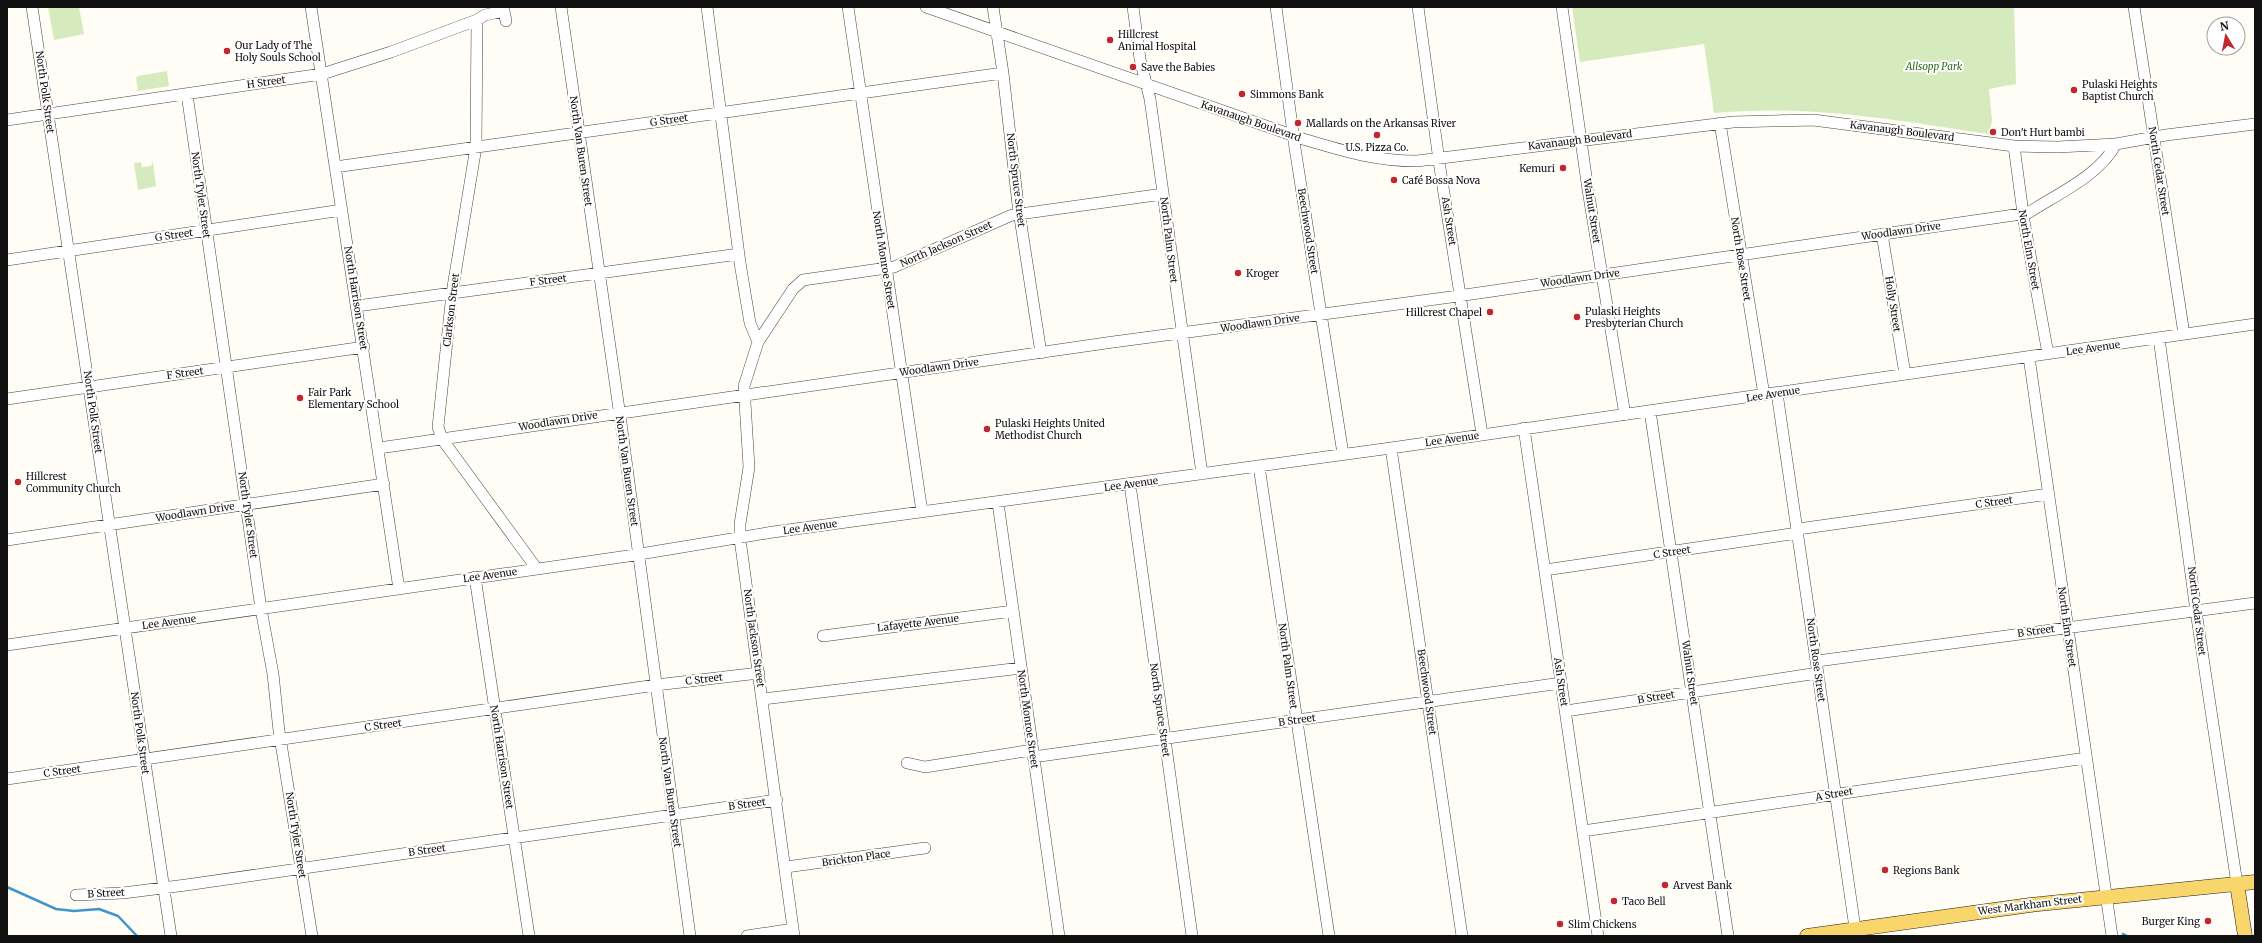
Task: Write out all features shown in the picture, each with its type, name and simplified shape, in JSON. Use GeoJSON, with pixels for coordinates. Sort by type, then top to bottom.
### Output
{"type":"FeatureCollection","features":[{"type":"Feature","properties":{"kind":"main road","name":"West Markham Street"},"geometry":{"type":"LineString","coordinates":[[1807,936],[1855,928],[2106,897],[2255,882]]}},
{"type":"Feature","properties":{"kind":"main road"},"geometry":{"type":"LineString","coordinates":[[2237,884],[2245,936]]}},
{"type":"Feature","properties":{"kind":"street","name":"North Polk Street"},"geometry":{"type":"LineString","coordinates":[[32,7],[171,936]]}},
{"type":"Feature","properties":{"kind":"street","name":"North Harrison Street"},"geometry":{"type":"LineString","coordinates":[[311,7],[364,347],[399,589]]}},
{"type":"Feature","properties":{"kind":"street","name":"North Van Buren Street"},"geometry":{"type":"LineString","coordinates":[[561,7],[619,412],[690,936]]}},
{"type":"Feature","properties":{"kind":"street"},"geometry":{"type":"LineString","coordinates":[[707,7],[739,254],[750,323],[758,342]]}},
{"type":"Feature","properties":{"kind":"street","name":"North Monroe Street"},"geometry":{"type":"LineString","coordinates":[[848,7],[859,93],[922,512]]}},
{"type":"Feature","properties":{"kind":"street","name":"Kavanaugh Boulevard"},"geometry":{"type":"LineString","coordinates":[[926,7],[1293,135],[1370,158],[1398,161],[1439,158],[1720,123],[1813,120],[2014,146],[2071,147],[2116,144],[2154,137],[2255,124]]}},
{"type":"Feature","properties":{"kind":"street","name":"North Spruce Street"},"geometry":{"type":"LineString","coordinates":[[993,7],[1003,73],[1020,214],[1041,353]]}},
{"type":"Feature","properties":{"kind":"street","name":"North Palm Street"},"geometry":{"type":"LineString","coordinates":[[1133,7],[1146,84],[1150,99],[1181,334],[1202,474]]}},
{"type":"Feature","properties":{"kind":"street","name":"Beechwood Street"},"geometry":{"type":"LineString","coordinates":[[1276,7],[1293,135],[1343,454]]}},
{"type":"Feature","properties":{"kind":"street","name":"Ash Street"},"geometry":{"type":"LineString","coordinates":[[1418,7],[1439,158],[1482,434]]}},
{"type":"Feature","properties":{"kind":"street","name":"Walnut Street"},"geometry":{"type":"LineString","coordinates":[[1562,7],[1581,140],[1625,415]]}},
{"type":"Feature","properties":{"kind":"street","name":"North Cedar Street"},"geometry":{"type":"LineString","coordinates":[[2134,7],[2184,334]]}},
{"type":"Feature","properties":{"kind":"street","name":"H Street"},"geometry":{"type":"LineString","coordinates":[[7,120],[322,74],[391,52],[477,20],[485,15],[504,11],[506,21]]}},
{"type":"Feature","properties":{"kind":"street","name":"Clarkson Street"},"geometry":{"type":"LineString","coordinates":[[477,20],[476,147],[452,293],[438,427],[442,439],[537,569]]}},
{"type":"Feature","properties":{"kind":"street","name":"G Street"},"geometry":{"type":"LineString","coordinates":[[335,167],[1003,73]]}},
{"type":"Feature","properties":{"kind":"street","name":"North Tyler Street"},"geometry":{"type":"LineString","coordinates":[[187,94],[261,609],[273,674],[280,739],[312,936]]}},
{"type":"Feature","properties":{"kind":"street","name":"North Rose Street"},"geometry":{"type":"LineString","coordinates":[[1720,123],[1740,255],[1764,395]]}},
{"type":"Feature","properties":{"kind":"street","name":"Woodlawn Drive"},"geometry":{"type":"LineString","coordinates":[[379,448],[619,412],[744,396],[1041,353],[1460,296],[2028,213],[2089,174],[2110,155],[2116,144]]}},
{"type":"Feature","properties":{"kind":"street","name":"North Elm Street"},"geometry":{"type":"LineString","coordinates":[[2014,146],[2022,214],[2048,354]]}},
{"type":"Feature","properties":{"kind":"street","name":"North Jackson Street"},"geometry":{"type":"LineString","coordinates":[[794,933],[777,800],[740,539],[740,524],[749,467],[744,386],[758,342],[799,282],[905,264],[997,221],[1020,214],[1163,194]]}},
{"type":"Feature","properties":{"kind":"street","name":"G Street"},"geometry":{"type":"LineString","coordinates":[[7,260],[342,210]]}},
{"type":"Feature","properties":{"kind":"street","name":"Holly Street"},"geometry":{"type":"LineString","coordinates":[[1882,234],[1905,374]]}},
{"type":"Feature","properties":{"kind":"street","name":"F Street"},"geometry":{"type":"LineString","coordinates":[[357,306],[739,254]]}},
{"type":"Feature","properties":{"kind":"street","name":"Lee Avenue"},"geometry":{"type":"LineString","coordinates":[[7,645],[537,569],[740,539],[773,532],[998,503],[1391,448],[2255,324]]}},
{"type":"Feature","properties":{"kind":"street","name":"North Cedar Street"},"geometry":{"type":"LineString","coordinates":[[2160,338],[2196,611],[2237,884]]}},
{"type":"Feature","properties":{"kind":"street","name":"F Street"},"geometry":{"type":"LineString","coordinates":[[7,399],[364,347]]}},
{"type":"Feature","properties":{"kind":"street","name":"North Elm Street"},"geometry":{"type":"LineString","coordinates":[[2029,357],[2086,758],[2102,856],[2112,936]]}},
{"type":"Feature","properties":{"kind":"street","name":"North Rose Street"},"geometry":{"type":"LineString","coordinates":[[1777,393],[1855,928]]}},
{"type":"Feature","properties":{"kind":"street","name":"Walnut Street"},"geometry":{"type":"LineString","coordinates":[[1650,411],[1728,936]]}},
{"type":"Feature","properties":{"kind":"street","name":"Ash Street"},"geometry":{"type":"LineString","coordinates":[[1524,428],[1598,936]]}},
{"type":"Feature","properties":{"kind":"street","name":"Beechwood Street"},"geometry":{"type":"LineString","coordinates":[[1391,448],[1462,936]]}},
{"type":"Feature","properties":{"kind":"street","name":"North Palm Street"},"geometry":{"type":"LineString","coordinates":[[1259,466],[1296,720],[1330,936]]}},
{"type":"Feature","properties":{"kind":"street","name":"Woodlawn Drive"},"geometry":{"type":"LineString","coordinates":[[7,540],[384,484]]}},
{"type":"Feature","properties":{"kind":"street","name":"North Spruce Street"},"geometry":{"type":"LineString","coordinates":[[1130,484],[1192,936]]}},
{"type":"Feature","properties":{"kind":"street","name":"C Street"},"geometry":{"type":"LineString","coordinates":[[1545,570],[2049,494]]}},
{"type":"Feature","properties":{"kind":"street","name":"North Monroe Street"},"geometry":{"type":"LineString","coordinates":[[998,503],[1059,936]]}},
{"type":"Feature","properties":{"kind":"street","name":"North Harrison Street"},"geometry":{"type":"LineString","coordinates":[[475,577],[529,936]]}},
{"type":"Feature","properties":{"kind":"street","name":"B Street"},"geometry":{"type":"LineString","coordinates":[[1817,661],[2255,603]]}},
{"type":"Feature","properties":{"kind":"street","name":"Lafayette Avenue"},"geometry":{"type":"LineString","coordinates":[[823,636],[1013,611]]}},
{"type":"Feature","properties":{"kind":"street"},"geometry":{"type":"LineString","coordinates":[[763,699],[1021,668]]}},
{"type":"Feature","properties":{"kind":"street","name":"C Street"},"geometry":{"type":"LineString","coordinates":[[7,779],[656,685],[759,673]]}},
{"type":"Feature","properties":{"kind":"street","name":"B Street"},"geometry":{"type":"LineString","coordinates":[[1566,711],[1818,673]]}},
{"type":"Feature","properties":{"kind":"street","name":"B Street"},"geometry":{"type":"LineString","coordinates":[[906,763],[925,767],[1033,753],[1164,739],[1562,683]]}},
{"type":"Feature","properties":{"kind":"street","name":"A Street"},"geometry":{"type":"LineString","coordinates":[[1583,831],[1835,793],[2086,758]]}},
{"type":"Feature","properties":{"kind":"street","name":"B Street"},"geometry":{"type":"LineString","coordinates":[[76,894],[123,893],[777,800]]}},
{"type":"Feature","properties":{"kind":"street","name":"Brickton Place"},"geometry":{"type":"LineString","coordinates":[[786,867],[925,848]]}},
{"type":"Feature","properties":{"kind":"street"},"geometry":{"type":"LineString","coordinates":[[747,936],[794,933]]}},
{"type":"Feature","properties":{"kind":"green space"},"geometry":{"type":"Polygon","coordinates":[[[48,7],[79,7],[84,34],[54,40],[48,7]]]}},
{"type":"Feature","properties":{"kind":"green space","name":"Allsopp Park"},"geometry":{"type":"Polygon","coordinates":[[[1572,7],[2014,7],[2016,84],[1989,89],[1992,121],[1989,134],[1886,119],[1818,112],[1750,111],[1714,113],[1704,44],[1580,62],[1572,7]]]}},
{"type":"Feature","properties":{"kind":"green space"},"geometry":{"type":"Polygon","coordinates":[[[167,71],[169,86],[138,91],[136,78],[138,76],[167,71]]]}},
{"type":"Feature","properties":{"kind":"green space"},"geometry":{"type":"Polygon","coordinates":[[[141,162],[142,167],[151,166],[153,162],[156,186],[138,190],[134,163],[141,162]]]}},
{"type":"Feature","properties":{"kind":"waterway"},"geometry":{"type":"LineString","coordinates":[[7,887],[56,909],[74,911],[99,909],[118,916],[137,936]]}},
{"type":"Feature","properties":{"kind":"waterway"},"geometry":{"type":"LineString","coordinates":[[2123,934],[2127,936]]}},
{"type":"Feature","properties":{"kind":"place","name":"Hillcrest Animal Hospital"},"geometry":{"type":"Point","coordinates":[1110,40]}},
{"type":"Feature","properties":{"kind":"place","name":"Our Lady of The Holy Souls School"},"geometry":{"type":"Point","coordinates":[227,51]}},
{"type":"Feature","properties":{"kind":"place","name":"Save the Babies"},"geometry":{"type":"Point","coordinates":[1133,67]}},
{"type":"Feature","properties":{"kind":"place","name":"Pulaski Heights Baptist Church"},"geometry":{"type":"Point","coordinates":[2074,90]}},
{"type":"Feature","properties":{"kind":"place","name":"Simmons Bank"},"geometry":{"type":"Point","coordinates":[1242,94]}},
{"type":"Feature","properties":{"kind":"place","name":"Mallards on the Arkansas River"},"geometry":{"type":"Point","coordinates":[1298,123]}},
{"type":"Feature","properties":{"kind":"place","name":"Don't Hurt bambi"},"geometry":{"type":"Point","coordinates":[1993,132]}},
{"type":"Feature","properties":{"kind":"place","name":"U.S. Pizza Co."},"geometry":{"type":"Point","coordinates":[1377,135]}},
{"type":"Feature","properties":{"kind":"place","name":"Kemuri"},"geometry":{"type":"Point","coordinates":[1563,168]}},
{"type":"Feature","properties":{"kind":"place","name":"Café Bossa Nova"},"geometry":{"type":"Point","coordinates":[1394,180]}},
{"type":"Feature","properties":{"kind":"place","name":"Kroger"},"geometry":{"type":"Point","coordinates":[1238,273]}},
{"type":"Feature","properties":{"kind":"place","name":"Hillcrest Chapel"},"geometry":{"type":"Point","coordinates":[1490,312]}},
{"type":"Feature","properties":{"kind":"place","name":"Pulaski Heights Presbyterian Church"},"geometry":{"type":"Point","coordinates":[1577,317]}},
{"type":"Feature","properties":{"kind":"place","name":"Fair Park Elementary School"},"geometry":{"type":"Point","coordinates":[300,398]}},
{"type":"Feature","properties":{"kind":"place","name":"Pulaski Heights United Methodist Church"},"geometry":{"type":"Point","coordinates":[987,429]}},
{"type":"Feature","properties":{"kind":"place","name":"Hillcrest Community Church"},"geometry":{"type":"Point","coordinates":[18,482]}},
{"type":"Feature","properties":{"kind":"place","name":"Regions Bank"},"geometry":{"type":"Point","coordinates":[1885,870]}},
{"type":"Feature","properties":{"kind":"place","name":"Arvest Bank"},"geometry":{"type":"Point","coordinates":[1665,885]}},
{"type":"Feature","properties":{"kind":"place","name":"Taco Bell"},"geometry":{"type":"Point","coordinates":[1614,901]}},
{"type":"Feature","properties":{"kind":"place","name":"Burger King"},"geometry":{"type":"Point","coordinates":[2208,921]}},
{"type":"Feature","properties":{"kind":"place","name":"Slim Chickens"},"geometry":{"type":"Point","coordinates":[1560,924]}}]}
